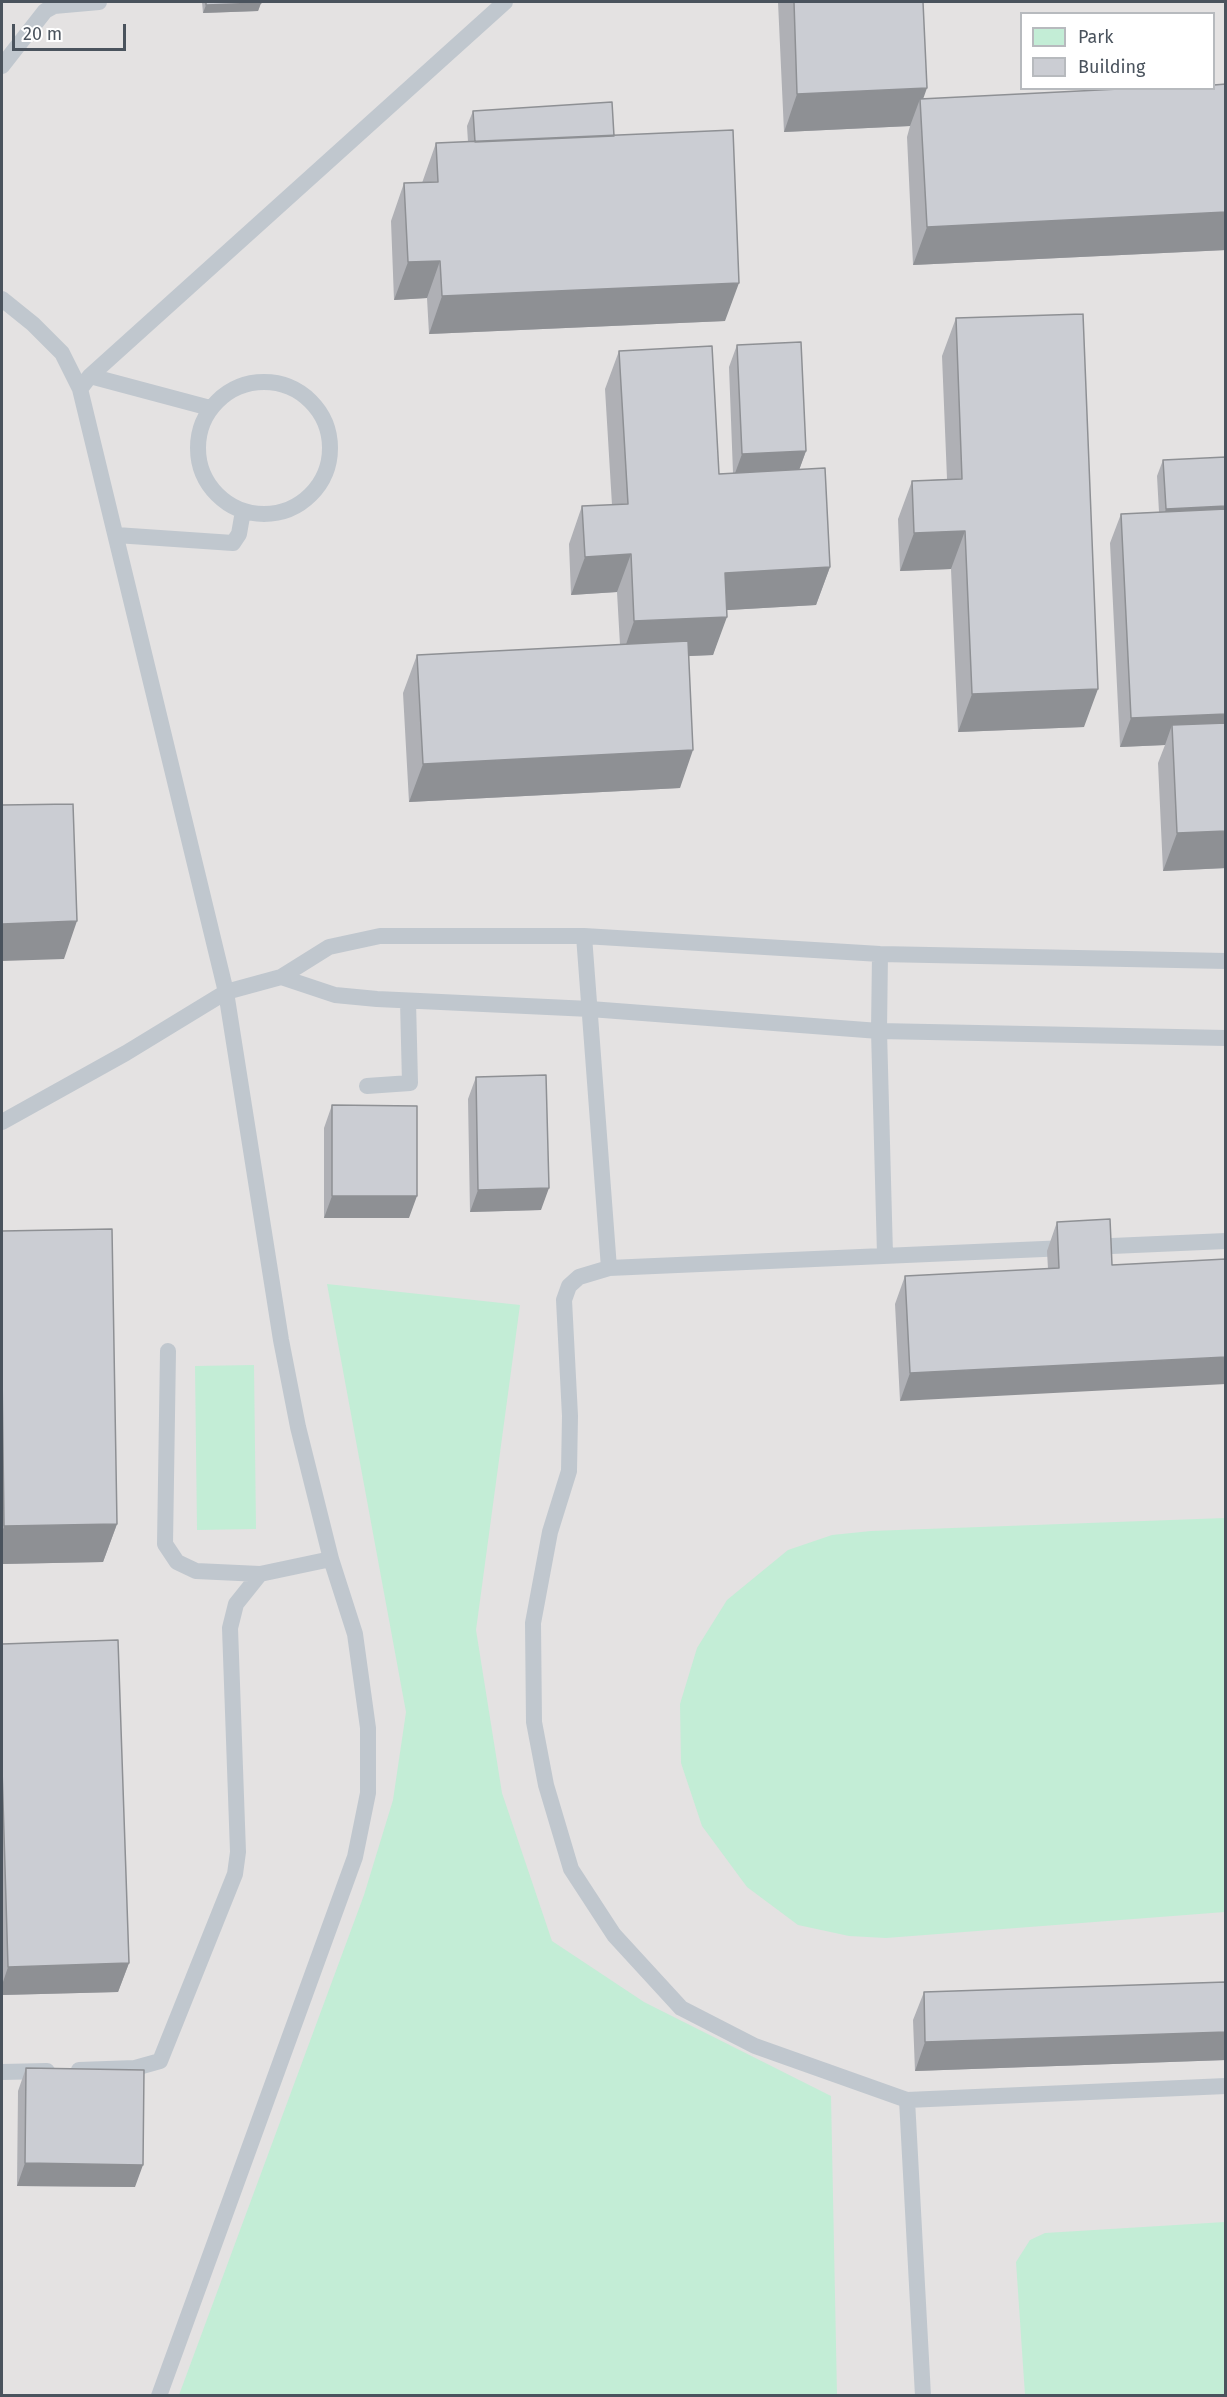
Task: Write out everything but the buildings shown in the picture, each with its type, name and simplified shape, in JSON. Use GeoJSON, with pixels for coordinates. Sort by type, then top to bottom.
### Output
{"type":"FeatureCollection","features":[{"type":"Feature","properties":{"kind":"lane"},"geometry":{"type":"LineString","coordinates":[[2,66],[45,11],[54,6],[99,2]]}},
{"type":"Feature","properties":{"kind":"lane"},"geometry":{"type":"LineString","coordinates":[[85,383],[505,2]]}},
{"type":"Feature","properties":{"kind":"lane"},"geometry":{"type":"LineString","coordinates":[[2,299],[33,324],[62,353],[85,383],[116,535],[226,992],[280,1340],[298,1427],[331,1559],[355,1634],[368,1728],[368,1793],[356,1857],[159,2396]]}},
{"type":"Feature","properties":{"kind":"lane"},"geometry":{"type":"LineString","coordinates":[[260,381],[288,386],[313,402],[327,427],[330,456],[320,484],[300,504],[272,514],[243,511],[217,495],[201,468],[199,437],[210,408],[232,389],[260,381]]}},
{"type":"Feature","properties":{"kind":"lane"},"geometry":{"type":"LineString","coordinates":[[85,383],[210,408]]}},
{"type":"Feature","properties":{"kind":"lane"},"geometry":{"type":"LineString","coordinates":[[116,535],[233,543],[239,534],[243,511]]}},
{"type":"Feature","properties":{"kind":"lane"},"geometry":{"type":"LineString","coordinates":[[2,1122],[126,1053],[226,992],[281,977],[329,946],[380,936],[584,936],[880,954],[1226,961]]}},
{"type":"Feature","properties":{"kind":"lane"},"geometry":{"type":"LineString","coordinates":[[584,936],[609,1268]]}},
{"type":"Feature","properties":{"kind":"lane"},"geometry":{"type":"LineString","coordinates":[[880,954],[879,1031],[885,1255]]}},
{"type":"Feature","properties":{"kind":"lane"},"geometry":{"type":"LineString","coordinates":[[281,977],[335,995],[408,1001],[590,1010],[879,1031],[1226,1038]]}},
{"type":"Feature","properties":{"kind":"lane"},"geometry":{"type":"LineString","coordinates":[[367,1086],[410,1083],[408,1001]]}},
{"type":"Feature","properties":{"kind":"lane"},"geometry":{"type":"LineString","coordinates":[[1226,1241],[609,1268],[579,1277],[569,1286],[564,1300],[570,1404],[569,1471],[550,1532],[533,1623],[534,1722],[546,1785],[571,1869],[614,1935],[681,2007],[755,2046],[908,2100],[1226,2086]]}},
{"type":"Feature","properties":{"kind":"lane"},"geometry":{"type":"LineString","coordinates":[[168,1351],[165,1544],[177,1562],[196,1571],[260,1574],[331,1559]]}},
{"type":"Feature","properties":{"kind":"lane"},"geometry":{"type":"LineString","coordinates":[[2,2072],[135,2068],[160,2061],[235,1874],[238,1852],[230,1628],[236,1604],[260,1574]]}},
{"type":"Feature","properties":{"kind":"lane"},"geometry":{"type":"LineString","coordinates":[[908,2100],[923,2396]]}},
{"type":"Feature","properties":{"kind":"shaded area"},"geometry":{"type":"Polygon","coordinates":[[[2,2],[1225,2],[1225,2395],[2,2395],[2,2]]]}},
{"type":"Feature","properties":{"kind":"green space"},"geometry":{"type":"Polygon","coordinates":[[[327,1284],[520,1305],[476,1630],[502,1793],[552,1941],[644,2002],[831,2096],[837,2395],[179,2395],[364,1895],[393,1800],[406,1712],[327,1284]]]}},
{"type":"Feature","properties":{"kind":"green space"},"geometry":{"type":"Polygon","coordinates":[[[254,1365],[256,1529],[197,1530],[195,1366],[254,1365]]]}},
{"type":"Feature","properties":{"kind":"green space"},"geometry":{"type":"Polygon","coordinates":[[[1225,1518],[1225,1912],[886,1938],[849,1936],[798,1925],[747,1887],[702,1826],[681,1763],[680,1704],[697,1648],[727,1600],[788,1550],[832,1535],[871,1531],[1225,1518]]]}},
{"type":"Feature","properties":{"kind":"green space"},"geometry":{"type":"Polygon","coordinates":[[[1225,2222],[1225,2395],[1025,2395],[1016,2262],[1030,2240],[1045,2233],[1225,2222]]]}}]}
